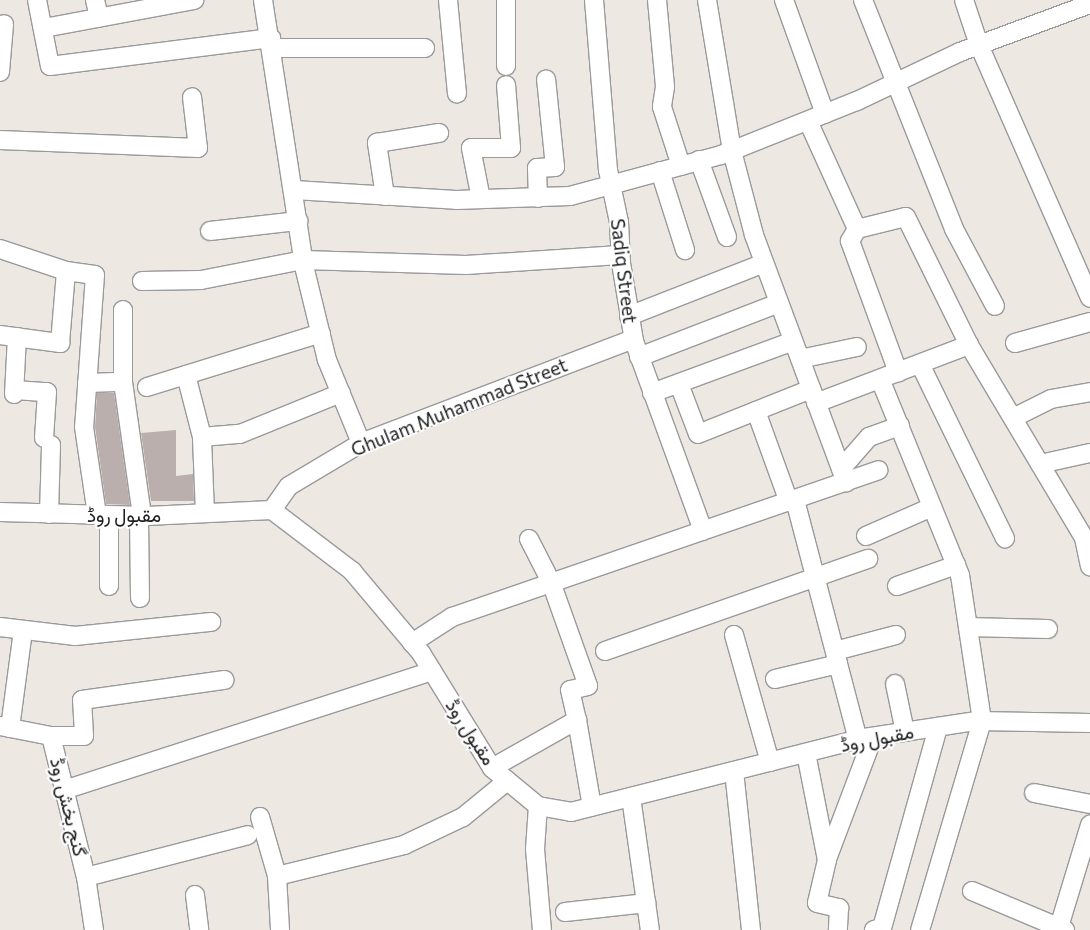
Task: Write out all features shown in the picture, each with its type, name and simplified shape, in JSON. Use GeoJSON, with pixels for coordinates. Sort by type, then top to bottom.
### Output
{"type":"FeatureCollection","features":[{"type":"Feature","properties":{"kind":"street"},"geometry":{"type":"LineString","coordinates":[[37,0],[50,66],[272,43],[425,48]]}},
{"type":"Feature","properties":{"kind":"street"},"geometry":{"type":"LineString","coordinates":[[95,0],[99,18]]}},
{"type":"Feature","properties":{"kind":"street"},"geometry":{"type":"LineString","coordinates":[[44,28],[99,18],[156,4],[194,0]]}},
{"type":"Feature","properties":{"kind":"street"},"geometry":{"type":"LineString","coordinates":[[263,0],[272,43],[304,260],[321,333],[360,443]]}},
{"type":"Feature","properties":{"kind":"street"},"geometry":{"type":"LineString","coordinates":[[448,0],[457,94]]}},
{"type":"Feature","properties":{"kind":"street"},"geometry":{"type":"LineString","coordinates":[[506,0],[506,66]]}},
{"type":"Feature","properties":{"kind":"street","name":"Sadiq Street"},"geometry":{"type":"LineString","coordinates":[[594,0],[620,255],[633,339],[703,531]]}},
{"type":"Feature","properties":{"kind":"street"},"geometry":{"type":"LineString","coordinates":[[657,0],[665,87],[662,107],[681,166]]}},
{"type":"Feature","properties":{"kind":"street"},"geometry":{"type":"LineString","coordinates":[[707,0],[732,151],[764,263],[843,475]]}},
{"type":"Feature","properties":{"kind":"street"},"geometry":{"type":"LineString","coordinates":[[784,0],[825,114]]}},
{"type":"Feature","properties":{"kind":"street"},"geometry":{"type":"LineString","coordinates":[[863,0],[954,230],[996,306]]}},
{"type":"Feature","properties":{"kind":"street"},"geometry":{"type":"LineString","coordinates":[[964,0],[979,45],[1090,298]]}},
{"type":"Feature","properties":{"kind":"street"},"geometry":{"type":"LineString","coordinates":[[294,190],[385,196],[481,199],[570,196],[732,151],[825,114],[979,45],[1088,3]]}},
{"type":"Feature","properties":{"kind":"street"},"geometry":{"type":"LineString","coordinates":[[0,72],[4,24]]}},
{"type":"Feature","properties":{"kind":"street"},"geometry":{"type":"LineString","coordinates":[[538,198],[537,168],[555,167],[546,79]]}},
{"type":"Feature","properties":{"kind":"street"},"geometry":{"type":"LineString","coordinates":[[481,199],[472,148],[511,148],[506,85]]}},
{"type":"Feature","properties":{"kind":"street"},"geometry":{"type":"LineString","coordinates":[[0,140],[198,148],[192,97]]}},
{"type":"Feature","properties":{"kind":"street"},"geometry":{"type":"LineString","coordinates":[[808,121],[857,229]]}},
{"type":"Feature","properties":{"kind":"street"},"geometry":{"type":"LineString","coordinates":[[385,196],[377,143],[439,134]]}},
{"type":"Feature","properties":{"kind":"street"},"geometry":{"type":"LineString","coordinates":[[699,160],[727,237]]}},
{"type":"Feature","properties":{"kind":"street"},"geometry":{"type":"LineString","coordinates":[[660,171],[685,250]]}},
{"type":"Feature","properties":{"kind":"street"},"geometry":{"type":"LineString","coordinates":[[898,372],[850,242],[857,229],[906,216],[969,344],[1040,464],[1083,522],[1090,566]]}},
{"type":"Feature","properties":{"kind":"street"},"geometry":{"type":"LineString","coordinates":[[210,231],[298,221]]}},
{"type":"Feature","properties":{"kind":"street"},"geometry":{"type":"LineString","coordinates":[[0,249],[66,271],[95,275],[84,427],[103,515],[109,586]]}},
{"type":"Feature","properties":{"kind":"street"},"geometry":{"type":"LineString","coordinates":[[142,281],[201,280],[304,260],[466,265],[620,255]]}},
{"type":"Feature","properties":{"kind":"street"},"geometry":{"type":"LineString","coordinates":[[629,316],[764,263]]}},
{"type":"Feature","properties":{"kind":"street"},"geometry":{"type":"LineString","coordinates":[[49,514],[47,392],[14,392],[9,336],[60,343],[66,271]]}},
{"type":"Feature","properties":{"kind":"street"},"geometry":{"type":"LineString","coordinates":[[639,357],[779,303]]}},
{"type":"Feature","properties":{"kind":"street"},"geometry":{"type":"LineString","coordinates":[[123,310],[123,382],[140,516],[140,598]]}},
{"type":"Feature","properties":{"kind":"street"},"geometry":{"type":"LineString","coordinates":[[1015,343],[1090,322]]}},
{"type":"Feature","properties":{"kind":"street"},"geometry":{"type":"LineString","coordinates":[[147,387],[321,333]]}},
{"type":"Feature","properties":{"kind":"street","name":"Ghulam Muhammad Street"},"geometry":{"type":"LineString","coordinates":[[272,510],[289,486],[360,443],[633,339]]}},
{"type":"Feature","properties":{"kind":"street"},"geometry":{"type":"LineString","coordinates":[[652,393],[793,341]]}},
{"type":"Feature","properties":{"kind":"street"},"geometry":{"type":"LineString","coordinates":[[679,384],[698,434],[756,410],[880,379],[969,344]]}},
{"type":"Feature","properties":{"kind":"street"},"geometry":{"type":"LineString","coordinates":[[800,358],[857,347]]}},
{"type":"Feature","properties":{"kind":"street"},"geometry":{"type":"LineString","coordinates":[[920,364],[1004,538]]}},
{"type":"Feature","properties":{"kind":"street"},"geometry":{"type":"LineString","coordinates":[[186,375],[202,437],[205,513]]}},
{"type":"Feature","properties":{"kind":"street"},"geometry":{"type":"LineString","coordinates":[[880,379],[956,565],[968,627],[982,721],[920,930]]}},
{"type":"Feature","properties":{"kind":"street"},"geometry":{"type":"LineString","coordinates":[[87,383],[123,382]]}},
{"type":"Feature","properties":{"kind":"street"},"geometry":{"type":"LineString","coordinates":[[1012,418],[1051,399],[1090,392]]}},
{"type":"Feature","properties":{"kind":"street"},"geometry":{"type":"LineString","coordinates":[[202,437],[240,434],[341,393]]}},
{"type":"Feature","properties":{"kind":"street"},"geometry":{"type":"LineString","coordinates":[[756,410],[792,501],[815,577],[836,658],[865,739],[827,860],[817,903],[839,908],[838,930]]}},
{"type":"Feature","properties":{"kind":"street"},"geometry":{"type":"LineString","coordinates":[[843,475],[869,437],[900,426]]}},
{"type":"Feature","properties":{"kind":"street"},"geometry":{"type":"LineString","coordinates":[[1040,464],[1090,454]]}},
{"type":"Feature","properties":{"kind":"street"},"geometry":{"type":"LineString","coordinates":[[412,642],[452,617],[792,501],[843,475],[878,470]]}},
{"type":"Feature","properties":{"kind":"street"},"geometry":{"type":"LineString","coordinates":[[866,536],[932,507]]}},
{"type":"Feature","properties":{"kind":"street","name":"مقبول روڈ"},"geometry":{"type":"LineString","coordinates":[[0,512],[140,516],[272,510],[352,571],[412,642],[492,768],[538,806],[571,812],[865,739],[938,727],[982,721],[1090,723]]}},
{"type":"Feature","properties":{"kind":"street"},"geometry":{"type":"LineString","coordinates":[[530,539],[551,582],[588,686],[570,690],[592,807]]}},
{"type":"Feature","properties":{"kind":"street"},"geometry":{"type":"LineString","coordinates":[[605,651],[868,559]]}},
{"type":"Feature","properties":{"kind":"street"},"geometry":{"type":"LineString","coordinates":[[897,586],[956,565]]}},
{"type":"Feature","properties":{"kind":"street"},"geometry":{"type":"LineString","coordinates":[[0,627],[74,636],[212,622]]}},
{"type":"Feature","properties":{"kind":"street"},"geometry":{"type":"LineString","coordinates":[[968,627],[1048,629]]}},
{"type":"Feature","properties":{"kind":"street"},"geometry":{"type":"LineString","coordinates":[[5,727],[23,631]]}},
{"type":"Feature","properties":{"kind":"street"},"geometry":{"type":"LineString","coordinates":[[734,635],[770,762]]}},
{"type":"Feature","properties":{"kind":"street"},"geometry":{"type":"LineString","coordinates":[[775,679],[896,635]]}},
{"type":"Feature","properties":{"kind":"street"},"geometry":{"type":"LineString","coordinates":[[64,790],[432,671]]}},
{"type":"Feature","properties":{"kind":"street"},"geometry":{"type":"LineString","coordinates":[[51,736],[84,736],[82,700],[225,680]]}},
{"type":"Feature","properties":{"kind":"street"},"geometry":{"type":"LineString","coordinates":[[895,684],[905,732]]}},
{"type":"Feature","properties":{"kind":"street"},"geometry":{"type":"LineString","coordinates":[[492,768],[577,720]]}},
{"type":"Feature","properties":{"kind":"street","name":"گنج بخش روڈ"},"geometry":{"type":"LineString","coordinates":[[5,727],[51,736],[86,876],[94,930]]}},
{"type":"Feature","properties":{"kind":"street"},"geometry":{"type":"LineString","coordinates":[[874,930],[882,928],[938,727]]}},
{"type":"Feature","properties":{"kind":"street"},"geometry":{"type":"LineString","coordinates":[[806,753],[827,860]]}},
{"type":"Feature","properties":{"kind":"street"},"geometry":{"type":"LineString","coordinates":[[734,771],[751,930]]}},
{"type":"Feature","properties":{"kind":"street"},"geometry":{"type":"LineString","coordinates":[[277,876],[404,845],[463,817],[507,781]]}},
{"type":"Feature","properties":{"kind":"street"},"geometry":{"type":"LineString","coordinates":[[1034,793],[1090,804]]}},
{"type":"Feature","properties":{"kind":"street"},"geometry":{"type":"LineString","coordinates":[[631,797],[650,930]]}},
{"type":"Feature","properties":{"kind":"street"},"geometry":{"type":"LineString","coordinates":[[538,806],[535,849],[542,930]]}},
{"type":"Feature","properties":{"kind":"street"},"geometry":{"type":"LineString","coordinates":[[260,817],[277,876],[280,930]]}},
{"type":"Feature","properties":{"kind":"street"},"geometry":{"type":"LineString","coordinates":[[972,891],[1062,929],[1090,825]]}},
{"type":"Feature","properties":{"kind":"street"},"geometry":{"type":"LineString","coordinates":[[86,876],[248,835]]}},
{"type":"Feature","properties":{"kind":"street"},"geometry":{"type":"LineString","coordinates":[[195,895],[199,930]]}},
{"type":"Feature","properties":{"kind":"street"},"geometry":{"type":"LineString","coordinates":[[566,912],[647,903]]}},
{"type":"Feature","properties":{"kind":"building"},"geometry":{"type":"Polygon","coordinates":[[[97,393],[114,393],[130,505],[106,504],[95,427],[97,393]]]}},
{"type":"Feature","properties":{"kind":"building"},"geometry":{"type":"Polygon","coordinates":[[[176,430],[176,476],[193,474],[194,501],[151,501],[141,433],[176,430]]]}}]}
